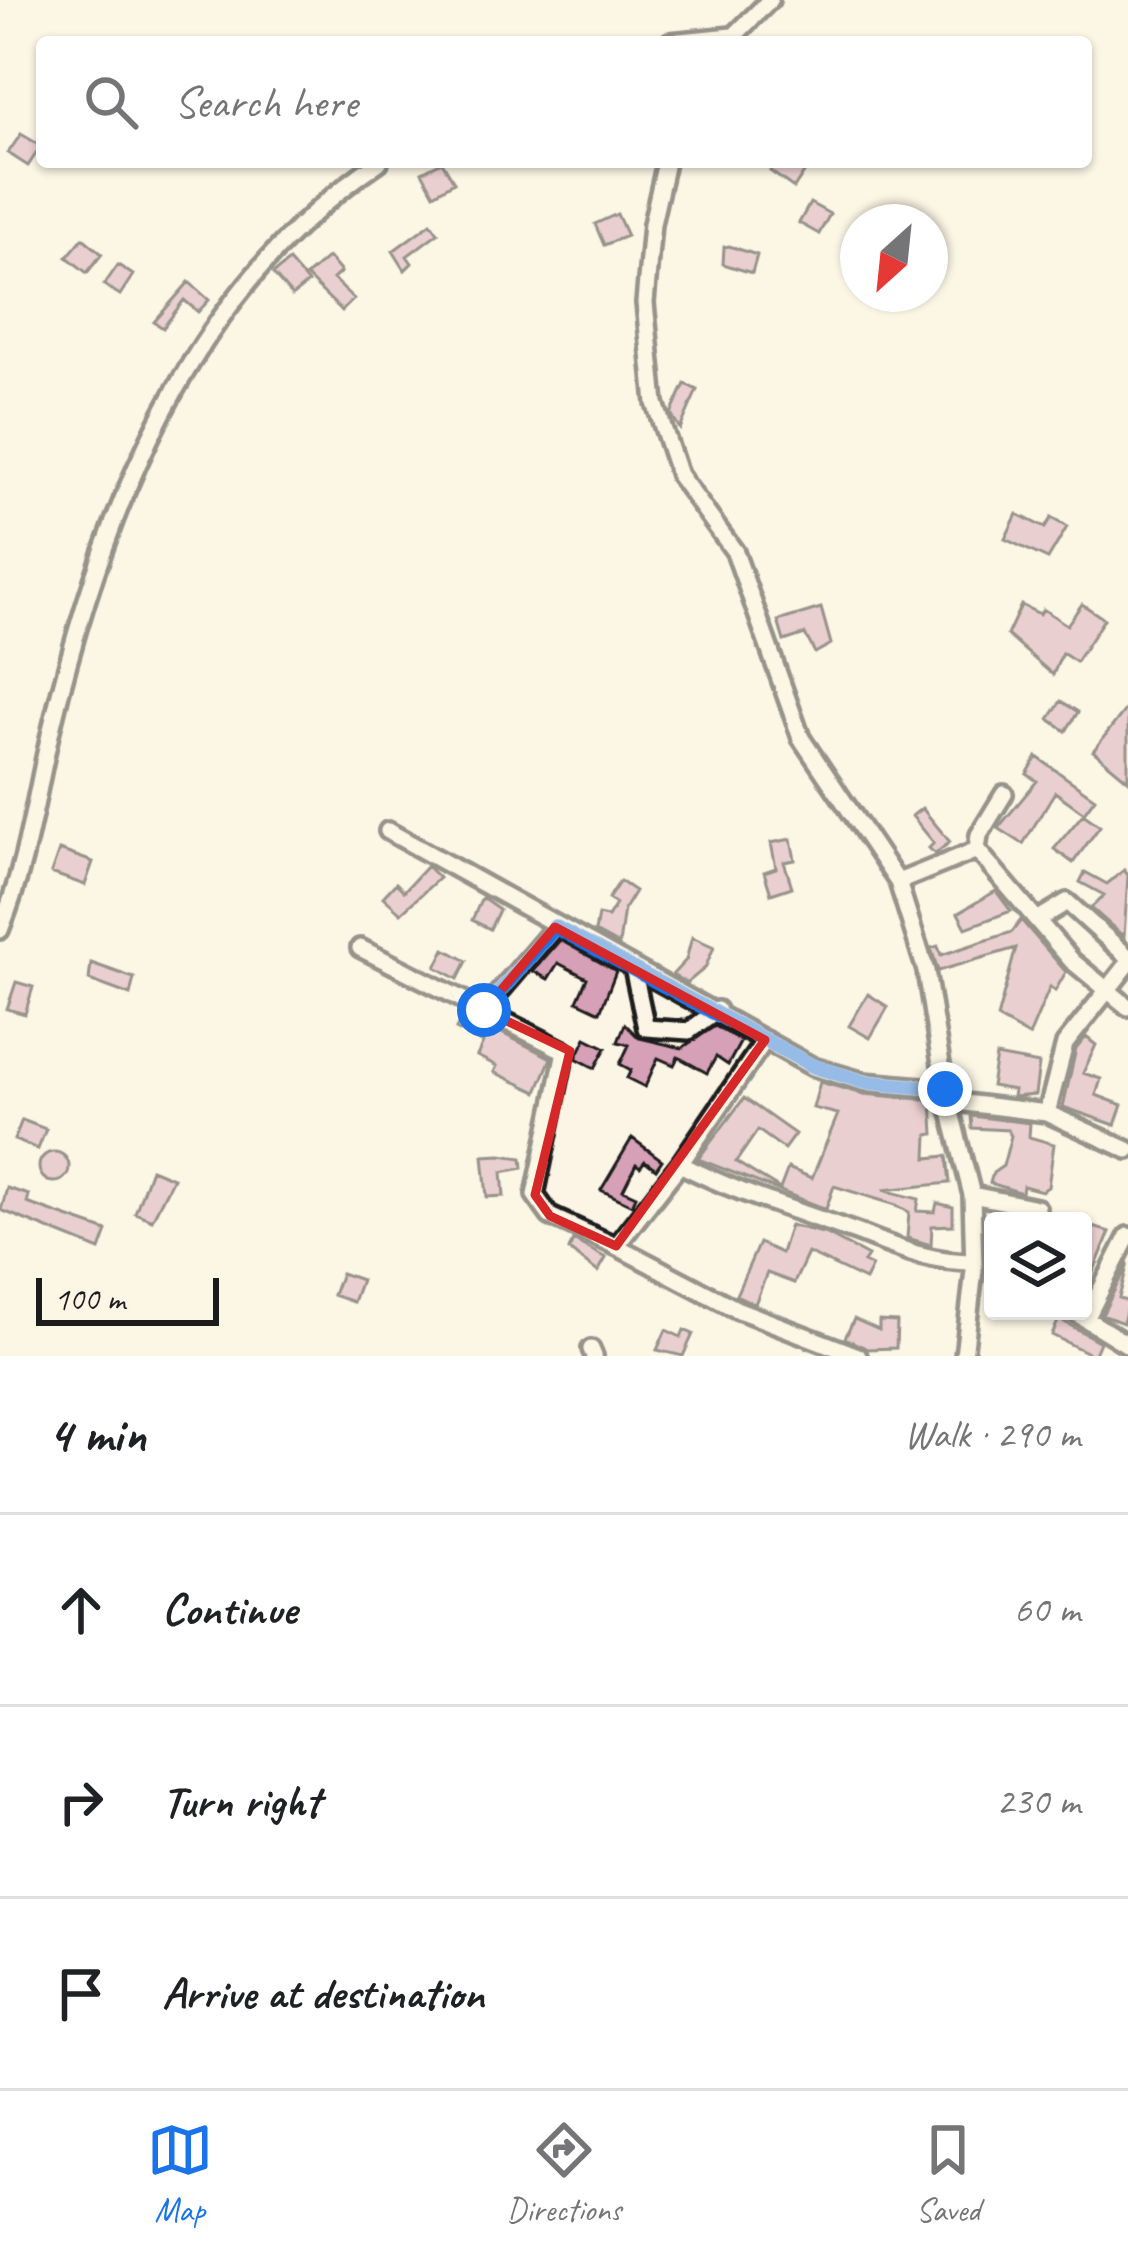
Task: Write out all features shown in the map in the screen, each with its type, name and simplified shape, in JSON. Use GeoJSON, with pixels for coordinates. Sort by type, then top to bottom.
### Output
{"type":"FeatureCollection","features":[{"type":"Feature","properties":{"kind":"street"},"geometry":{"type":"LineString","coordinates":[[733,36],[770,0]]}},
{"type":"Feature","properties":{"kind":"street"},"geometry":{"type":"LineString","coordinates":[[0,930],[90,578],[165,400],[215,321],[292,236],[372,168]]}},
{"type":"Feature","properties":{"kind":"street"},"geometry":{"type":"LineString","coordinates":[[665,168],[652,224],[645,303],[661,421],[679,476],[735,552],[801,738],[898,882],[926,971],[946,1095],[972,1195],[974,1266],[964,1356]]}},
{"type":"Feature","properties":{"kind":"street"},"geometry":{"type":"LineString","coordinates":[[1004,794],[979,835],[977,850],[1072,961],[1128,1006]]}},
{"type":"Feature","properties":{"kind":"street"},"geometry":{"type":"LineString","coordinates":[[388,831],[634,972],[717,1010],[813,1066],[864,1082],[1047,1113],[1128,1150]]}},
{"type":"Feature","properties":{"kind":"street"},"geometry":{"type":"LineString","coordinates":[[898,882],[977,850]]}},
{"type":"Feature","properties":{"kind":"street"},"geometry":{"type":"LineString","coordinates":[[1040,919],[1067,902],[1128,961],[1111,991],[1065,1044],[1047,1113]]}},
{"type":"Feature","properties":{"kind":"street"},"geometry":{"type":"LineString","coordinates":[[484,1010],[555,927]]}},
{"type":"Feature","properties":{"kind":"street"},"geometry":{"type":"LineString","coordinates":[[360,947],[565,1051],[568,1059],[536,1195],[550,1216],[736,1309],[858,1356]]}},
{"type":"Feature","properties":{"kind":"street"},"geometry":{"type":"LineString","coordinates":[[634,972],[646,1028],[689,1031],[717,1010]]}},
{"type":"Feature","properties":{"kind":"street"},"geometry":{"type":"LineString","coordinates":[[616,1246],[680,1164],[765,1040]]}},
{"type":"Feature","properties":{"kind":"street"},"geometry":{"type":"LineString","coordinates":[[680,1164],[742,1196],[859,1233],[906,1255],[984,1270]]}},
{"type":"Feature","properties":{"kind":"street"},"geometry":{"type":"LineString","coordinates":[[972,1195],[1036,1208]]}},
{"type":"Feature","properties":{"kind":"street"},"geometry":{"type":"LineString","coordinates":[[1092,1294],[1128,1236]]}},
{"type":"Feature","properties":{"kind":"street"},"geometry":{"type":"LineString","coordinates":[[1089,1320],[1128,1345]]}},
{"type":"Feature","properties":{"kind":"highlighted area"},"geometry":{"type":"Polygon","coordinates":[[[555,927],[765,1040],[616,1246],[550,1216],[535,1195],[570,1051],[484,1010],[555,927]]]}},
{"type":"Feature","properties":{"kind":"building"},"geometry":{"type":"Polygon","coordinates":[[[21,134],[36,143],[28,166],[8,153],[21,134]]]}},
{"type":"Feature","properties":{"kind":"building"},"geometry":{"type":"Polygon","coordinates":[[[446,168],[454,182],[434,194],[422,172],[446,168]]]}},
{"type":"Feature","properties":{"kind":"building"},"geometry":{"type":"Polygon","coordinates":[[[801,168],[805,171],[794,188],[770,171],[801,168]]]}},
{"type":"Feature","properties":{"kind":"building"},"geometry":{"type":"Polygon","coordinates":[[[810,203],[830,214],[819,234],[799,223],[810,203]]]}},
{"type":"Feature","properties":{"kind":"building"},"geometry":{"type":"Polygon","coordinates":[[[617,214],[627,236],[604,245],[595,224],[617,214]]]}},
{"type":"Feature","properties":{"kind":"building"},"geometry":{"type":"Polygon","coordinates":[[[431,223],[438,233],[407,256],[412,263],[405,270],[393,251],[431,223]]]}},
{"type":"Feature","properties":{"kind":"building"},"geometry":{"type":"Polygon","coordinates":[[[83,238],[102,254],[87,273],[67,257],[83,238]]]}},
{"type":"Feature","properties":{"kind":"building"},"geometry":{"type":"Polygon","coordinates":[[[724,247],[757,255],[752,273],[723,264],[724,247]]]}},
{"type":"Feature","properties":{"kind":"building"},"geometry":{"type":"Polygon","coordinates":[[[328,257],[341,272],[333,279],[354,299],[342,311],[306,276],[328,257]]]}},
{"type":"Feature","properties":{"kind":"building"},"geometry":{"type":"Polygon","coordinates":[[[289,261],[308,283],[292,296],[273,274],[289,261]]]}},
{"type":"Feature","properties":{"kind":"building"},"geometry":{"type":"Polygon","coordinates":[[[118,265],[133,275],[120,295],[104,285],[118,265]]]}},
{"type":"Feature","properties":{"kind":"building"},"geometry":{"type":"Polygon","coordinates":[[[189,282],[209,300],[198,312],[184,300],[163,328],[154,322],[189,282]]]}},
{"type":"Feature","properties":{"kind":"building"},"geometry":{"type":"Polygon","coordinates":[[[685,384],[697,390],[680,429],[671,414],[685,384]]]}},
{"type":"Feature","properties":{"kind":"building"},"geometry":{"type":"Polygon","coordinates":[[[1017,514],[1045,528],[1051,518],[1067,527],[1048,559],[1005,539],[1017,514]]]}},
{"type":"Feature","properties":{"kind":"building"},"geometry":{"type":"Polygon","coordinates":[[[1082,604],[1104,619],[1076,662],[1062,653],[1053,675],[1007,635],[1021,605],[1040,614],[1043,609],[1067,625],[1082,604]]]}},
{"type":"Feature","properties":{"kind":"building"},"geometry":{"type":"Polygon","coordinates":[[[821,608],[831,644],[815,653],[805,634],[784,641],[778,621],[821,608]]]}},
{"type":"Feature","properties":{"kind":"building"},"geometry":{"type":"Polygon","coordinates":[[[1061,701],[1078,712],[1066,731],[1049,719],[1061,701]]]}},
{"type":"Feature","properties":{"kind":"building"},"geometry":{"type":"Polygon","coordinates":[[[1128,706],[1128,780],[1093,751],[1128,706]]]}},
{"type":"Feature","properties":{"kind":"building"},"geometry":{"type":"Polygon","coordinates":[[[1037,757],[1095,798],[1084,813],[1055,792],[1023,844],[998,828],[1037,781],[1027,774],[1037,757]]]}},
{"type":"Feature","properties":{"kind":"building"},"geometry":{"type":"Polygon","coordinates":[[[922,808],[950,842],[935,854],[929,848],[934,843],[912,816],[922,808]]]}},
{"type":"Feature","properties":{"kind":"building"},"geometry":{"type":"Polygon","coordinates":[[[1083,814],[1100,826],[1073,863],[1054,849],[1083,814]]]}},
{"type":"Feature","properties":{"kind":"building"},"geometry":{"type":"Polygon","coordinates":[[[791,839],[795,860],[784,862],[792,887],[771,894],[764,872],[776,868],[771,843],[791,839]]]}},
{"type":"Feature","properties":{"kind":"building"},"geometry":{"type":"Polygon","coordinates":[[[59,850],[93,862],[85,885],[51,873],[59,850]]]}},
{"type":"Feature","properties":{"kind":"building"},"geometry":{"type":"Polygon","coordinates":[[[427,866],[439,878],[401,913],[383,897],[396,883],[404,891],[427,866]]]}},
{"type":"Feature","properties":{"kind":"building"},"geometry":{"type":"Polygon","coordinates":[[[1124,870],[1128,875],[1124,937],[1091,908],[1104,895],[1080,882],[1085,872],[1107,884],[1124,870]]]}},
{"type":"Feature","properties":{"kind":"building"},"geometry":{"type":"Polygon","coordinates":[[[620,881],[635,891],[624,909],[619,945],[595,932],[598,915],[608,917],[616,904],[608,899],[620,881]]]}},
{"type":"Feature","properties":{"kind":"building"},"geometry":{"type":"Polygon","coordinates":[[[996,891],[1011,911],[966,928],[958,913],[996,891]]]}},
{"type":"Feature","properties":{"kind":"building"},"geometry":{"type":"Polygon","coordinates":[[[482,898],[499,910],[490,929],[472,920],[482,898]]]}},
{"type":"Feature","properties":{"kind":"building"},"geometry":{"type":"Polygon","coordinates":[[[1021,920],[1066,972],[1055,991],[1050,987],[1029,1036],[997,1018],[1016,948],[938,971],[931,948],[938,946],[941,955],[1012,932],[1021,920]]]}},
{"type":"Feature","properties":{"kind":"building"},"geometry":{"type":"Polygon","coordinates":[[[692,937],[714,947],[705,968],[687,983],[672,975],[686,960],[692,937]]]}},
{"type":"Feature","properties":{"kind":"building"},"geometry":{"type":"Polygon","coordinates":[[[560,940],[616,971],[600,1012],[577,1001],[587,978],[558,963],[548,979],[533,971],[560,940]]]}},
{"type":"Feature","properties":{"kind":"building"},"geometry":{"type":"Polygon","coordinates":[[[445,949],[467,961],[458,979],[436,967],[445,949]]]}},
{"type":"Feature","properties":{"kind":"building"},"geometry":{"type":"Polygon","coordinates":[[[91,963],[134,978],[130,995],[89,980],[91,963]]]}},
{"type":"Feature","properties":{"kind":"building"},"geometry":{"type":"Polygon","coordinates":[[[16,982],[33,987],[25,1014],[7,1009],[16,982]]]}},
{"type":"Feature","properties":{"kind":"building"},"geometry":{"type":"Polygon","coordinates":[[[868,994],[888,1007],[870,1038],[849,1026],[868,994]]]}},
{"type":"Feature","properties":{"kind":"building"},"geometry":{"type":"Polygon","coordinates":[[[464,1014],[551,1058],[537,1092],[494,1072],[497,1066],[477,1056],[483,1043],[456,1029],[464,1014]]]}},
{"type":"Feature","properties":{"kind":"building"},"geometry":{"type":"Polygon","coordinates":[[[625,1024],[639,1038],[682,1048],[715,1026],[741,1041],[728,1065],[716,1057],[707,1073],[678,1057],[674,1065],[658,1058],[645,1087],[627,1078],[631,1070],[620,1064],[629,1045],[618,1042],[625,1024]]]}},
{"type":"Feature","properties":{"kind":"building"},"geometry":{"type":"Polygon","coordinates":[[[1086,1037],[1096,1045],[1083,1073],[1101,1079],[1096,1095],[1122,1105],[1115,1125],[1063,1107],[1076,1049],[1086,1037]]]}},
{"type":"Feature","properties":{"kind":"building"},"geometry":{"type":"Polygon","coordinates":[[[586,1038],[606,1048],[595,1068],[576,1058],[586,1038]]]}},
{"type":"Feature","properties":{"kind":"building"},"geometry":{"type":"Polygon","coordinates":[[[996,1056],[1039,1064],[1035,1095],[1013,1097],[1014,1090],[991,1086],[996,1056]]]}},
{"type":"Feature","properties":{"kind":"building"},"geometry":{"type":"Polygon","coordinates":[[[820,1082],[863,1094],[932,1100],[934,1134],[928,1135],[927,1158],[947,1156],[950,1183],[883,1190],[919,1199],[917,1211],[935,1212],[937,1203],[953,1207],[953,1225],[932,1226],[931,1245],[907,1238],[909,1212],[896,1205],[834,1186],[826,1209],[698,1159],[744,1098],[795,1134],[784,1149],[758,1130],[736,1162],[780,1189],[788,1168],[812,1178],[838,1114],[813,1108],[820,1082]]]}},
{"type":"Feature","properties":{"kind":"building"},"geometry":{"type":"Polygon","coordinates":[[[971,1116],[1030,1123],[1029,1137],[1054,1144],[1048,1187],[1042,1191],[1023,1186],[1022,1193],[990,1183],[993,1173],[1003,1166],[1011,1136],[1008,1130],[972,1128],[971,1116]]]}},
{"type":"Feature","properties":{"kind":"building"},"geometry":{"type":"Polygon","coordinates":[[[22,1120],[46,1129],[38,1149],[14,1140],[22,1120]]]}},
{"type":"Feature","properties":{"kind":"building"},"geometry":{"type":"Polygon","coordinates":[[[632,1138],[662,1160],[656,1169],[645,1161],[640,1167],[636,1164],[623,1190],[636,1196],[632,1205],[601,1190],[632,1138]]]}},
{"type":"Feature","properties":{"kind":"building"},"geometry":{"type":"Polygon","coordinates":[[[54,1152],[69,1167],[54,1182],[39,1167],[54,1152]]]}},
{"type":"Feature","properties":{"kind":"building"},"geometry":{"type":"Polygon","coordinates":[[[483,1156],[522,1158],[523,1168],[502,1172],[504,1196],[487,1197],[483,1156]]]}},
{"type":"Feature","properties":{"kind":"building"},"geometry":{"type":"Polygon","coordinates":[[[151,1169],[173,1178],[152,1220],[135,1213],[151,1169]]]}},
{"type":"Feature","properties":{"kind":"building"},"geometry":{"type":"Polygon","coordinates":[[[7,1188],[29,1195],[27,1203],[107,1231],[100,1250],[1,1210],[7,1188]]]}},
{"type":"Feature","properties":{"kind":"building"},"geometry":{"type":"Polygon","coordinates":[[[790,1225],[827,1234],[868,1256],[864,1262],[872,1266],[865,1280],[808,1253],[794,1283],[767,1273],[755,1304],[736,1295],[759,1243],[781,1253],[790,1225]]]}},
{"type":"Feature","properties":{"kind":"building"},"geometry":{"type":"Polygon","coordinates":[[[1092,1227],[1110,1232],[1092,1275],[1092,1227]]]}},
{"type":"Feature","properties":{"kind":"building"},"geometry":{"type":"Polygon","coordinates":[[[573,1240],[606,1258],[598,1272],[569,1250],[573,1240]]]}},
{"type":"Feature","properties":{"kind":"building"},"geometry":{"type":"Polygon","coordinates":[[[1128,1263],[1119,1298],[1128,1302],[1123,1323],[1102,1315],[1128,1263]]]}},
{"type":"Feature","properties":{"kind":"building"},"geometry":{"type":"Polygon","coordinates":[[[341,1273],[361,1280],[353,1302],[333,1295],[341,1273]]]}},
{"type":"Feature","properties":{"kind":"building"},"geometry":{"type":"Polygon","coordinates":[[[854,1319],[879,1330],[879,1321],[897,1322],[896,1348],[867,1349],[845,1338],[854,1319]]]}},
{"type":"Feature","properties":{"kind":"building"},"geometry":{"type":"Polygon","coordinates":[[[1061,1320],[1100,1342],[1094,1356],[1052,1335],[1061,1320]]]}},
{"type":"Feature","properties":{"kind":"building"},"geometry":{"type":"Polygon","coordinates":[[[666,1330],[681,1337],[684,1330],[693,1334],[683,1356],[657,1350],[666,1330]]]}},
{"type":"Feature","properties":{"kind":"route"},"geometry":{"type":"LineString","coordinates":[[484,1010],[555,927],[634,972],[717,1010],[813,1066],[864,1082],[945,1089]]}}]}
